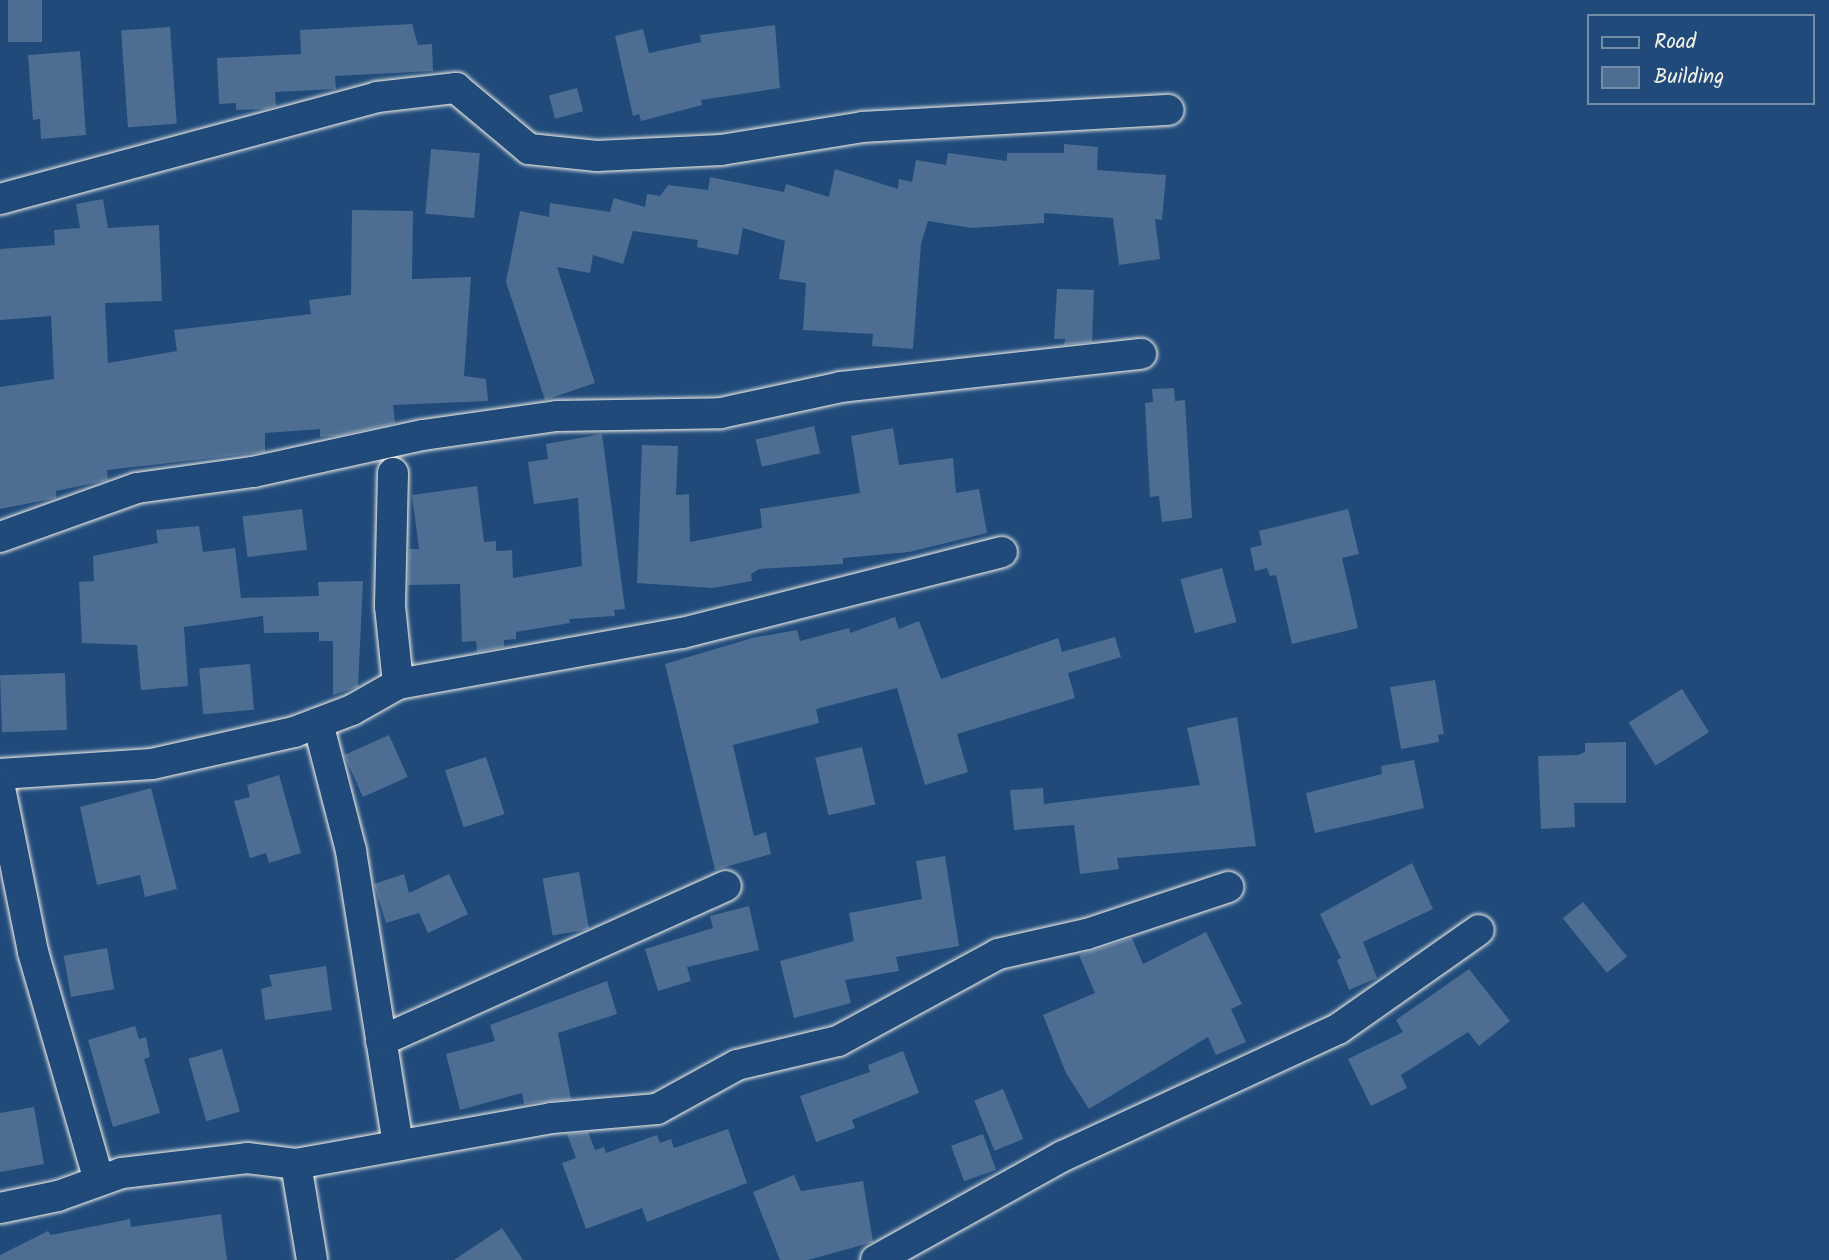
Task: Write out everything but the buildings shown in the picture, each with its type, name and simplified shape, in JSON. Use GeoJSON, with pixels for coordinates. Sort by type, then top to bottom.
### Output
{"type":"FeatureCollection","features":[{"type":"Feature","properties":{"kind":"street"},"geometry":{"type":"LineString","coordinates":[[0,199],[377,97],[457,88],[529,149],[597,156],[721,150],[863,127],[1168,110]]}},
{"type":"Feature","properties":{"kind":"street"},"geometry":{"type":"LineString","coordinates":[[0,537],[137,488],[253,472],[423,435],[557,416],[721,413],[841,387],[1141,354]]}},
{"type":"Feature","properties":{"kind":"street"},"geometry":{"type":"LineString","coordinates":[[393,473],[390,606],[398,684]]}},
{"type":"Feature","properties":{"kind":"street"},"geometry":{"type":"LineString","coordinates":[[0,774],[152,764],[318,723],[398,684],[682,633],[1002,552]]}},
{"type":"Feature","properties":{"kind":"street"},"geometry":{"type":"LineString","coordinates":[[318,723],[351,850],[398,1145]]}},
{"type":"Feature","properties":{"kind":"street"},"geometry":{"type":"LineString","coordinates":[[0,788],[33,952],[99,1181]]}},
{"type":"Feature","properties":{"kind":"street"},"geometry":{"type":"LineString","coordinates":[[381,1041],[726,887]]}},
{"type":"Feature","properties":{"kind":"street"},"geometry":{"type":"LineString","coordinates":[[0,1208],[134,1171],[247,1158],[296,1164],[552,1118],[657,1109],[737,1065],[838,1041],[998,954],[1087,934],[1228,887]]}},
{"type":"Feature","properties":{"kind":"street"},"geometry":{"type":"LineString","coordinates":[[876,1260],[1063,1156],[1338,1029],[1479,930]]}},
{"type":"Feature","properties":{"kind":"street"},"geometry":{"type":"LineString","coordinates":[[296,1164],[312,1260]]}}]}
